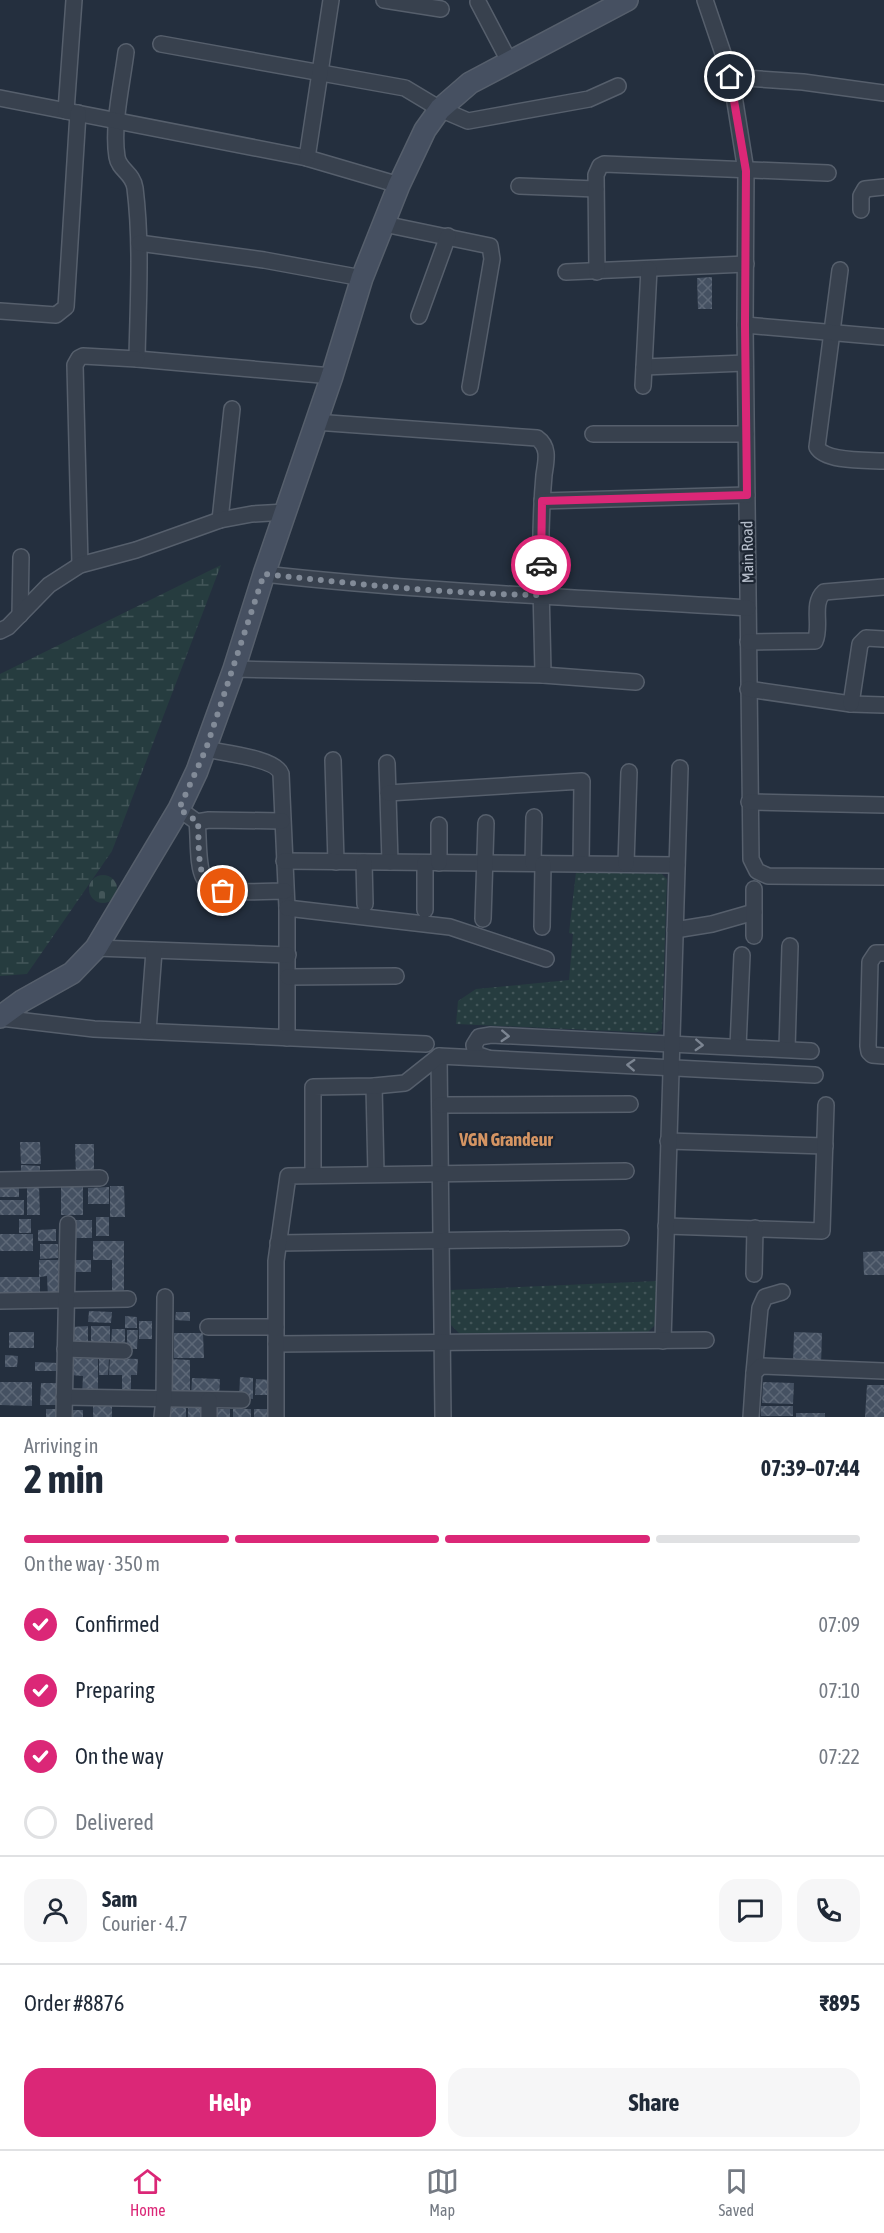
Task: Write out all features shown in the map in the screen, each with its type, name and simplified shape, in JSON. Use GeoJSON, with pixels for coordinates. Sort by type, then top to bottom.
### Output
{"type":"FeatureCollection","features":[{"type":"Feature","properties":{"kind":"street"},"geometry":{"type":"LineString","coordinates":[[0,311],[56,315],[66,307],[74,0]]}},
{"type":"Feature","properties":{"kind":"street"},"geometry":{"type":"LineString","coordinates":[[307,158],[331,0]]}},
{"type":"Feature","properties":{"kind":"street"},"geometry":{"type":"LineString","coordinates":[[384,0],[441,9]]}},
{"type":"Feature","properties":{"kind":"street"},"geometry":{"type":"LineString","coordinates":[[0,1018],[22,1001],[72,973],[96,948],[179,809],[206,749],[234,669],[332,376],[362,278],[399,185],[425,130],[440,109],[470,83],[627,0]]}},
{"type":"Feature","properties":{"kind":"street","name":"Main Road"},"geometry":{"type":"LineString","coordinates":[[705,0],[730,77],[746,171],[745,363],[751,859],[754,867],[762,875],[884,877]]}},
{"type":"Feature","properties":{"kind":"street"},"geometry":{"type":"LineString","coordinates":[[478,2],[509,61]]}},
{"type":"Feature","properties":{"kind":"street"},"geometry":{"type":"LineString","coordinates":[[162,44],[405,88],[440,109],[468,121],[588,99],[618,86]]}},
{"type":"Feature","properties":{"kind":"street"},"geometry":{"type":"LineString","coordinates":[[126,52],[117,121],[117,157],[119,164],[133,180],[139,243],[136,359]]}},
{"type":"Feature","properties":{"kind":"street"},"geometry":{"type":"LineString","coordinates":[[730,77],[803,82],[884,93]]}},
{"type":"Feature","properties":{"kind":"street"},"geometry":{"type":"LineString","coordinates":[[0,98],[307,158],[399,185]]}},
{"type":"Feature","properties":{"kind":"street"},"geometry":{"type":"LineString","coordinates":[[597,272],[597,170],[604,164],[828,173]]}},
{"type":"Feature","properties":{"kind":"street"},"geometry":{"type":"LineString","coordinates":[[519,186],[596,189]]}},
{"type":"Feature","properties":{"kind":"street"},"geometry":{"type":"LineString","coordinates":[[861,210],[861,196],[866,189],[884,187]]}},
{"type":"Feature","properties":{"kind":"street"},"geometry":{"type":"LineString","coordinates":[[384,224],[485,243],[490,246],[493,253],[470,387]]}},
{"type":"Feature","properties":{"kind":"street"},"geometry":{"type":"LineString","coordinates":[[419,316],[448,236]]}},
{"type":"Feature","properties":{"kind":"street"},"geometry":{"type":"LineString","coordinates":[[139,243],[264,260],[362,278]]}},
{"type":"Feature","properties":{"kind":"street"},"geometry":{"type":"LineString","coordinates":[[566,272],[746,264]]}},
{"type":"Feature","properties":{"kind":"street"},"geometry":{"type":"LineString","coordinates":[[643,386],[649,269]]}},
{"type":"Feature","properties":{"kind":"street"},"geometry":{"type":"LineString","coordinates":[[840,270],[817,447],[820,452],[829,457],[884,461]]}},
{"type":"Feature","properties":{"kind":"street"},"geometry":{"type":"LineString","coordinates":[[745,325],[884,337]]}},
{"type":"Feature","properties":{"kind":"street"},"geometry":{"type":"LineString","coordinates":[[80,565],[75,365],[79,358],[83,356],[136,359],[332,376]]}},
{"type":"Feature","properties":{"kind":"street"},"geometry":{"type":"LineString","coordinates":[[644,366],[745,363]]}},
{"type":"Feature","properties":{"kind":"street"},"geometry":{"type":"LineString","coordinates":[[219,520],[232,409]]}},
{"type":"Feature","properties":{"kind":"street"},"geometry":{"type":"LineString","coordinates":[[315,422],[537,438],[543,442],[546,448],[542,501],[543,675]]}},
{"type":"Feature","properties":{"kind":"street"},"geometry":{"type":"LineString","coordinates":[[593,434],[746,434]]}},
{"type":"Feature","properties":{"kind":"street"},"geometry":{"type":"LineString","coordinates":[[542,501],[747,495]]}},
{"type":"Feature","properties":{"kind":"street"},"geometry":{"type":"LineString","coordinates":[[0,631],[8,627],[49,585],[80,565],[136,550],[219,520],[252,514],[286,512]]}},
{"type":"Feature","properties":{"kind":"street"},"geometry":{"type":"LineString","coordinates":[[20,615],[21,557]]}},
{"type":"Feature","properties":{"kind":"street"},"geometry":{"type":"LineString","coordinates":[[264,574],[500,595],[541,595],[748,608]]}},
{"type":"Feature","properties":{"kind":"street"},"geometry":{"type":"LineString","coordinates":[[748,642],[815,641],[818,633],[818,600],[824,592],[884,587]]}},
{"type":"Feature","properties":{"kind":"street"},"geometry":{"type":"LineString","coordinates":[[851,704],[860,644],[866,638],[884,639]]}},
{"type":"Feature","properties":{"kind":"street"},"geometry":{"type":"LineString","coordinates":[[234,669],[543,675],[636,682]]}},
{"type":"Feature","properties":{"kind":"street"},"geometry":{"type":"LineString","coordinates":[[748,689],[851,704],[884,705]]}},
{"type":"Feature","properties":{"kind":"street"},"geometry":{"type":"LineString","coordinates":[[206,749],[269,763],[276,766],[281,774],[287,908],[287,1038]]}},
{"type":"Feature","properties":{"kind":"street"},"geometry":{"type":"LineString","coordinates":[[333,760],[336,862]]}},
{"type":"Feature","properties":{"kind":"street"},"geometry":{"type":"LineString","coordinates":[[387,763],[390,862]]}},
{"type":"Feature","properties":{"kind":"street"},"geometry":{"type":"LineString","coordinates":[[663,1341],[680,768]]}},
{"type":"Feature","properties":{"kind":"street"},"geometry":{"type":"LineString","coordinates":[[626,864],[629,772]]}},
{"type":"Feature","properties":{"kind":"street"},"geometry":{"type":"LineString","coordinates":[[388,793],[582,781],[581,864]]}},
{"type":"Feature","properties":{"kind":"street"},"geometry":{"type":"LineString","coordinates":[[749,802],[884,805]]}},
{"type":"Feature","properties":{"kind":"street"},"geometry":{"type":"LineString","coordinates":[[179,809],[198,822],[209,820],[282,821]]}},
{"type":"Feature","properties":{"kind":"street"},"geometry":{"type":"LineString","coordinates":[[534,816],[542,927]]}},
{"type":"Feature","properties":{"kind":"street"},"geometry":{"type":"LineString","coordinates":[[198,822],[200,865],[204,879],[210,885],[223,891],[285,891]]}},
{"type":"Feature","properties":{"kind":"street"},"geometry":{"type":"LineString","coordinates":[[483,919],[486,823]]}},
{"type":"Feature","properties":{"kind":"street"},"geometry":{"type":"LineString","coordinates":[[425,910],[439,825]]}},
{"type":"Feature","properties":{"kind":"street"},"geometry":{"type":"LineString","coordinates":[[284,861],[677,865]]}},
{"type":"Feature","properties":{"kind":"street"},"geometry":{"type":"LineString","coordinates":[[364,862],[364,904]]}},
{"type":"Feature","properties":{"kind":"street"},"geometry":{"type":"LineString","coordinates":[[754,889],[754,936]]}},
{"type":"Feature","properties":{"kind":"street"},"geometry":{"type":"LineString","coordinates":[[287,908],[450,927],[546,959]]}},
{"type":"Feature","properties":{"kind":"street"},"geometry":{"type":"LineString","coordinates":[[675,930],[712,924],[754,912]]}},
{"type":"Feature","properties":{"kind":"street"},"geometry":{"type":"LineString","coordinates":[[787,1049],[790,946]]}},
{"type":"Feature","properties":{"kind":"street"},"geometry":{"type":"LineString","coordinates":[[96,948],[288,955]]}},
{"type":"Feature","properties":{"kind":"street"},"geometry":{"type":"LineString","coordinates":[[148,1031],[154,951]]}},
{"type":"Feature","properties":{"kind":"street"},"geometry":{"type":"LineString","coordinates":[[884,953],[876,953],[870,962],[868,1046],[872,1055],[884,1056]]}},
{"type":"Feature","properties":{"kind":"street"},"geometry":{"type":"LineString","coordinates":[[738,1047],[742,955]]}},
{"type":"Feature","properties":{"kind":"street"},"geometry":{"type":"LineString","coordinates":[[288,977],[396,976]]}},
{"type":"Feature","properties":{"kind":"street"},"geometry":{"type":"LineString","coordinates":[[0,1018],[94,1029],[426,1044]]}},
{"type":"Feature","properties":{"kind":"street"},"geometry":{"type":"LineString","coordinates":[[488,1058],[476,1054],[474,1045],[479,1037],[491,1035],[812,1051]]}},
{"type":"Feature","properties":{"kind":"street"},"geometry":{"type":"LineString","coordinates":[[439,1056],[442,1417]]}},
{"type":"Feature","properties":{"kind":"street"},"geometry":{"type":"LineString","coordinates":[[313,1175],[313,1087],[405,1083],[439,1056],[815,1075]]}},
{"type":"Feature","properties":{"kind":"street"},"geometry":{"type":"LineString","coordinates":[[374,1086],[376,1174]]}},
{"type":"Feature","properties":{"kind":"street"},"geometry":{"type":"LineString","coordinates":[[440,1105],[630,1104]]}},
{"type":"Feature","properties":{"kind":"street"},"geometry":{"type":"LineString","coordinates":[[666,1226],[822,1231],[826,1105]]}},
{"type":"Feature","properties":{"kind":"street"},"geometry":{"type":"LineString","coordinates":[[668,1141],[825,1146]]}},
{"type":"Feature","properties":{"kind":"street"},"geometry":{"type":"LineString","coordinates":[[276,1417],[278,1243],[288,1176],[626,1171]]}},
{"type":"Feature","properties":{"kind":"street"},"geometry":{"type":"LineString","coordinates":[[0,1180],[100,1178]]}},
{"type":"Feature","properties":{"kind":"street"},"geometry":{"type":"LineString","coordinates":[[64,1417],[68,1224]]}},
{"type":"Feature","properties":{"kind":"street"},"geometry":{"type":"LineString","coordinates":[[754,1274],[755,1228]]}},
{"type":"Feature","properties":{"kind":"street"},"geometry":{"type":"LineString","coordinates":[[278,1243],[621,1238]]}},
{"type":"Feature","properties":{"kind":"street"},"geometry":{"type":"LineString","coordinates":[[751,1417],[760,1308],[765,1297],[782,1292]]}},
{"type":"Feature","properties":{"kind":"street"},"geometry":{"type":"LineString","coordinates":[[162,1417],[165,1296]]}},
{"type":"Feature","properties":{"kind":"street"},"geometry":{"type":"LineString","coordinates":[[0,1301],[128,1299]]}},
{"type":"Feature","properties":{"kind":"street"},"geometry":{"type":"LineString","coordinates":[[208,1327],[276,1327]]}},
{"type":"Feature","properties":{"kind":"street"},"geometry":{"type":"LineString","coordinates":[[276,1344],[706,1340]]}},
{"type":"Feature","properties":{"kind":"street"},"geometry":{"type":"LineString","coordinates":[[65,1349],[124,1351]]}},
{"type":"Feature","properties":{"kind":"street"},"geometry":{"type":"LineString","coordinates":[[754,1373],[761,1366],[884,1371]]}},
{"type":"Feature","properties":{"kind":"street"},"geometry":{"type":"LineString","coordinates":[[64,1397],[242,1400]]}},
{"type":"Feature","properties":{"kind":"street"},"geometry":{"type":"LineString","coordinates":[[209,1400],[209,1417]]}},
{"type":"Feature","properties":{"kind":"green space"},"geometry":{"type":"Polygon","coordinates":[[[221,565],[112,851],[27,974],[0,976],[0,674],[221,565]]]}},
{"type":"Feature","properties":{"kind":"green space"},"geometry":{"type":"Polygon","coordinates":[[[576,872],[661,873],[667,879],[662,1029],[656,1033],[456,1024],[458,1001],[476,989],[569,980],[573,934],[569,933],[576,872]]]}},
{"type":"Feature","properties":{"kind":"green space"},"geometry":{"type":"Polygon","coordinates":[[[103,875],[113,879],[117,889],[113,899],[103,903],[93,899],[89,889],[93,879],[103,875]]]}},
{"type":"Feature","properties":{"kind":"green space"},"geometry":{"type":"Polygon","coordinates":[[[657,1281],[655,1325],[648,1332],[461,1335],[450,1324],[450,1290],[657,1281]]]}},
{"type":"Feature","properties":{"kind":"building"},"geometry":{"type":"Polygon","coordinates":[[[712,277],[712,309],[698,309],[697,278],[712,277]]]}},
{"type":"Feature","properties":{"kind":"building"},"geometry":{"type":"Polygon","coordinates":[[[20,1142],[40,1142],[41,1164],[21,1164],[20,1142]]]}},
{"type":"Feature","properties":{"kind":"building"},"geometry":{"type":"Polygon","coordinates":[[[75,1144],[94,1144],[94,1177],[76,1177],[75,1144]]]}},
{"type":"Feature","properties":{"kind":"building"},"geometry":{"type":"Polygon","coordinates":[[[21,1165],[40,1166],[40,1178],[21,1178],[21,1165]]]}},
{"type":"Feature","properties":{"kind":"building"},"geometry":{"type":"Polygon","coordinates":[[[0,1181],[19,1181],[19,1197],[0,1197],[0,1181]]]}},
{"type":"Feature","properties":{"kind":"building"},"geometry":{"type":"Polygon","coordinates":[[[61,1183],[83,1183],[83,1215],[61,1215],[61,1183]]]}},
{"type":"Feature","properties":{"kind":"building"},"geometry":{"type":"Polygon","coordinates":[[[39,1185],[40,1215],[27,1215],[27,1186],[39,1185]]]}},
{"type":"Feature","properties":{"kind":"building"},"geometry":{"type":"Polygon","coordinates":[[[110,1186],[124,1186],[125,1217],[110,1217],[110,1186]]]}},
{"type":"Feature","properties":{"kind":"building"},"geometry":{"type":"Polygon","coordinates":[[[109,1187],[109,1204],[88,1204],[88,1188],[109,1187]]]}},
{"type":"Feature","properties":{"kind":"building"},"geometry":{"type":"Polygon","coordinates":[[[0,1200],[24,1200],[24,1215],[0,1215],[0,1200]]]}},
{"type":"Feature","properties":{"kind":"building"},"geometry":{"type":"Polygon","coordinates":[[[96,1217],[109,1217],[109,1236],[96,1236],[96,1217]]]}},
{"type":"Feature","properties":{"kind":"building"},"geometry":{"type":"Polygon","coordinates":[[[19,1219],[31,1219],[31,1233],[19,1233],[19,1219]]]}},
{"type":"Feature","properties":{"kind":"building"},"geometry":{"type":"Polygon","coordinates":[[[74,1220],[92,1220],[92,1238],[74,1238],[74,1220]]]}},
{"type":"Feature","properties":{"kind":"building"},"geometry":{"type":"Polygon","coordinates":[[[56,1229],[56,1241],[38,1241],[38,1230],[56,1229]]]}},
{"type":"Feature","properties":{"kind":"building"},"geometry":{"type":"Polygon","coordinates":[[[0,1234],[33,1234],[33,1251],[0,1251],[0,1234]]]}},
{"type":"Feature","properties":{"kind":"building"},"geometry":{"type":"Polygon","coordinates":[[[93,1241],[124,1241],[124,1295],[112,1295],[112,1260],[93,1260],[93,1241]]]}},
{"type":"Feature","properties":{"kind":"building"},"geometry":{"type":"Polygon","coordinates":[[[40,1244],[58,1244],[58,1258],[40,1259],[40,1244]]]}},
{"type":"Feature","properties":{"kind":"building"},"geometry":{"type":"Polygon","coordinates":[[[884,1251],[884,1275],[864,1275],[863,1252],[884,1251]]]}},
{"type":"Feature","properties":{"kind":"building"},"geometry":{"type":"Polygon","coordinates":[[[39,1260],[61,1260],[62,1297],[48,1298],[47,1276],[39,1277],[39,1260]]]}},
{"type":"Feature","properties":{"kind":"building"},"geometry":{"type":"Polygon","coordinates":[[[72,1260],[91,1260],[91,1272],[72,1272],[72,1260]]]}},
{"type":"Feature","properties":{"kind":"building"},"geometry":{"type":"Polygon","coordinates":[[[0,1277],[40,1277],[40,1297],[0,1297],[0,1277]]]}},
{"type":"Feature","properties":{"kind":"building"},"geometry":{"type":"Polygon","coordinates":[[[89,1311],[112,1312],[111,1323],[88,1322],[89,1311]]]}},
{"type":"Feature","properties":{"kind":"building"},"geometry":{"type":"Polygon","coordinates":[[[176,1312],[190,1312],[190,1321],[175,1320],[176,1312]]]}},
{"type":"Feature","properties":{"kind":"building"},"geometry":{"type":"Polygon","coordinates":[[[125,1316],[137,1317],[137,1328],[125,1328],[125,1316]]]}},
{"type":"Feature","properties":{"kind":"building"},"geometry":{"type":"Polygon","coordinates":[[[139,1321],[152,1321],[152,1339],[139,1339],[139,1321]]]}},
{"type":"Feature","properties":{"kind":"building"},"geometry":{"type":"Polygon","coordinates":[[[88,1326],[88,1346],[71,1347],[71,1327],[88,1326]]]}},
{"type":"Feature","properties":{"kind":"building"},"geometry":{"type":"Polygon","coordinates":[[[91,1326],[110,1326],[110,1346],[91,1346],[91,1326]]]}},
{"type":"Feature","properties":{"kind":"building"},"geometry":{"type":"Polygon","coordinates":[[[112,1329],[125,1329],[125,1347],[111,1347],[112,1329]]]}},
{"type":"Feature","properties":{"kind":"building"},"geometry":{"type":"Polygon","coordinates":[[[127,1330],[138,1330],[137,1349],[127,1349],[127,1330]]]}},
{"type":"Feature","properties":{"kind":"building"},"geometry":{"type":"Polygon","coordinates":[[[9,1332],[34,1332],[34,1348],[9,1348],[9,1332]]]}},
{"type":"Feature","properties":{"kind":"building"},"geometry":{"type":"Polygon","coordinates":[[[794,1332],[822,1333],[821,1365],[793,1364],[794,1332]]]}},
{"type":"Feature","properties":{"kind":"building"},"geometry":{"type":"Polygon","coordinates":[[[174,1333],[203,1333],[204,1358],[174,1358],[174,1333]]]}},
{"type":"Feature","properties":{"kind":"building"},"geometry":{"type":"Polygon","coordinates":[[[5,1355],[18,1356],[17,1367],[5,1367],[5,1355]]]}},
{"type":"Feature","properties":{"kind":"building"},"geometry":{"type":"Polygon","coordinates":[[[72,1358],[98,1359],[98,1395],[82,1394],[83,1376],[71,1375],[72,1358]]]}},
{"type":"Feature","properties":{"kind":"building"},"geometry":{"type":"Polygon","coordinates":[[[110,1358],[138,1359],[137,1375],[131,1375],[131,1392],[122,1391],[122,1375],[109,1375],[110,1358]]]}},
{"type":"Feature","properties":{"kind":"building"},"geometry":{"type":"Polygon","coordinates":[[[99,1359],[109,1359],[108,1375],[99,1375],[99,1359]]]}},
{"type":"Feature","properties":{"kind":"building"},"geometry":{"type":"Polygon","coordinates":[[[169,1359],[190,1360],[190,1397],[168,1397],[169,1359]]]}},
{"type":"Feature","properties":{"kind":"building"},"geometry":{"type":"Polygon","coordinates":[[[35,1362],[59,1363],[58,1371],[35,1371],[35,1362]]]}},
{"type":"Feature","properties":{"kind":"building"},"geometry":{"type":"Polygon","coordinates":[[[240,1377],[253,1378],[253,1399],[239,1398],[240,1377]]]}},
{"type":"Feature","properties":{"kind":"building"},"geometry":{"type":"Polygon","coordinates":[[[192,1378],[220,1379],[219,1398],[191,1397],[192,1378]]]}},
{"type":"Feature","properties":{"kind":"building"},"geometry":{"type":"Polygon","coordinates":[[[256,1379],[271,1380],[270,1395],[255,1395],[256,1379]]]}},
{"type":"Feature","properties":{"kind":"building"},"geometry":{"type":"Polygon","coordinates":[[[0,1382],[32,1382],[32,1406],[0,1405],[0,1382]]]}},
{"type":"Feature","properties":{"kind":"building"},"geometry":{"type":"Polygon","coordinates":[[[763,1382],[794,1383],[793,1404],[762,1403],[763,1382]]]}},
{"type":"Feature","properties":{"kind":"building"},"geometry":{"type":"Polygon","coordinates":[[[41,1383],[57,1383],[56,1405],[40,1405],[41,1383]]]}},
{"type":"Feature","properties":{"kind":"building"},"geometry":{"type":"Polygon","coordinates":[[[867,1385],[884,1385],[884,1417],[865,1417],[867,1385]]]}},
{"type":"Feature","properties":{"kind":"building"},"geometry":{"type":"Polygon","coordinates":[[[93,1406],[112,1406],[112,1417],[93,1417],[93,1406]]]}},
{"type":"Feature","properties":{"kind":"building"},"geometry":{"type":"Polygon","coordinates":[[[167,1406],[186,1406],[186,1417],[167,1417],[167,1406]]]}},
{"type":"Feature","properties":{"kind":"building"},"geometry":{"type":"Polygon","coordinates":[[[188,1406],[207,1406],[207,1417],[188,1417],[188,1406]]]}},
{"type":"Feature","properties":{"kind":"building"},"geometry":{"type":"Polygon","coordinates":[[[761,1406],[793,1406],[793,1416],[761,1416],[761,1406]]]}},
{"type":"Feature","properties":{"kind":"building"},"geometry":{"type":"Polygon","coordinates":[[[46,1409],[61,1409],[61,1417],[46,1417],[46,1409]]]}},
{"type":"Feature","properties":{"kind":"building"},"geometry":{"type":"Polygon","coordinates":[[[211,1409],[230,1409],[230,1417],[211,1417],[211,1409]]]}},
{"type":"Feature","properties":{"kind":"building"},"geometry":{"type":"Polygon","coordinates":[[[233,1409],[251,1409],[251,1417],[233,1417],[233,1409]]]}},
{"type":"Feature","properties":{"kind":"building"},"geometry":{"type":"Polygon","coordinates":[[[254,1409],[277,1409],[277,1417],[254,1417],[254,1409]]]}},
{"type":"Feature","properties":{"kind":"building"},"geometry":{"type":"Polygon","coordinates":[[[69,1410],[83,1410],[83,1417],[69,1417],[69,1410]]]}},
{"type":"Feature","properties":{"kind":"building"},"geometry":{"type":"Polygon","coordinates":[[[796,1413],[825,1413],[825,1417],[796,1417],[796,1413]]]}},
{"type":"Feature","properties":{"kind":"way so far"},"geometry":{"type":"LineString","coordinates":[[223,891],[210,885],[204,879],[200,865],[198,822],[179,809],[206,749],[264,574],[378,586],[500,595],[541,595],[541,565]]}},
{"type":"Feature","properties":{"kind":"district","name":"VGN Grandeur"},"geometry":{"type":"Point","coordinates":[506,1139]}},
{"type":"Feature","properties":{"kind":"route"},"geometry":{"type":"LineString","coordinates":[[541,565],[542,501],[747,495],[746,171],[730,77]]}}]}
